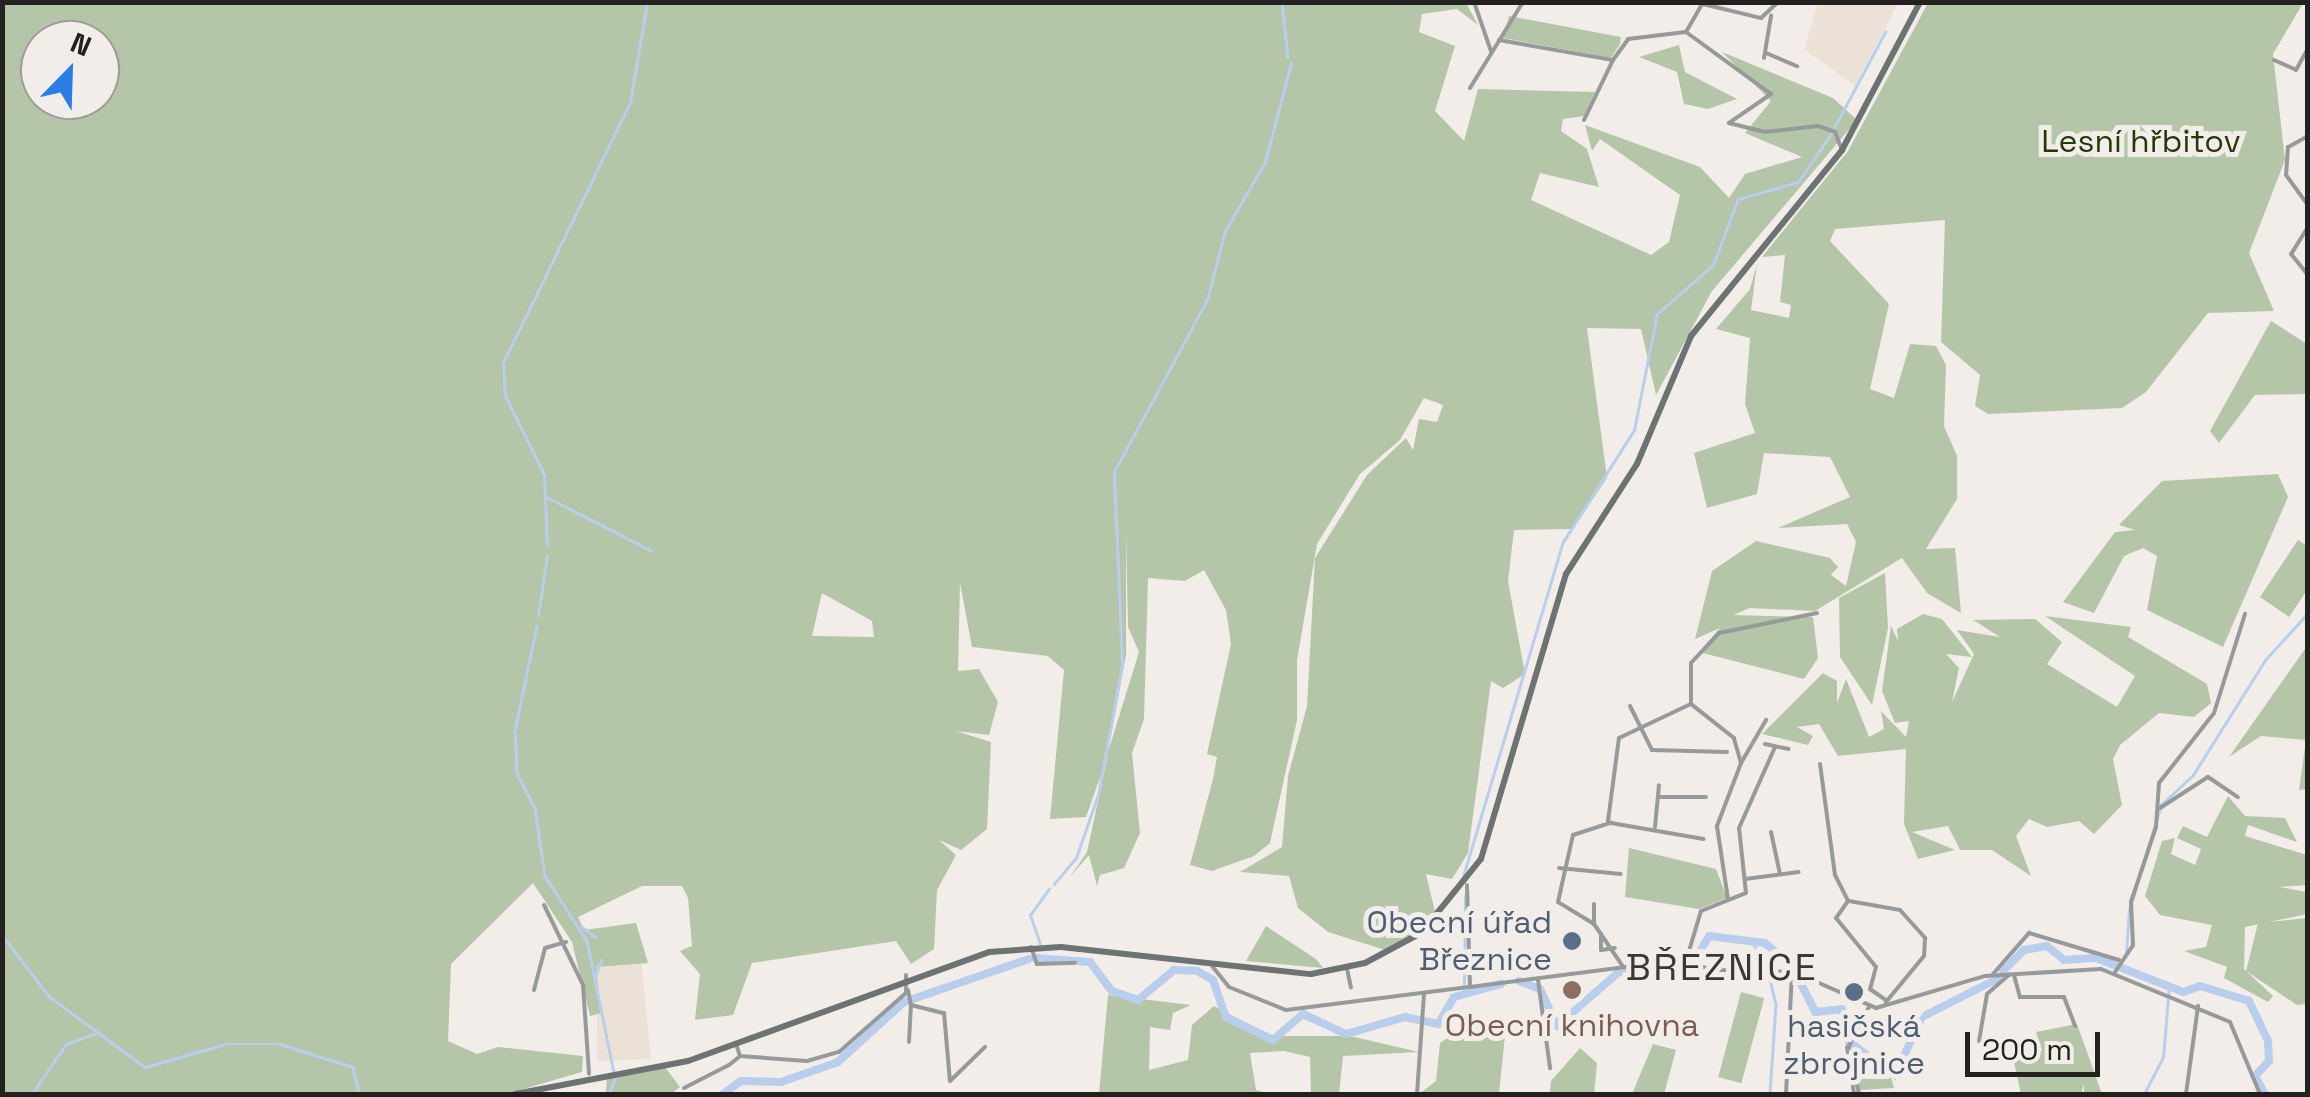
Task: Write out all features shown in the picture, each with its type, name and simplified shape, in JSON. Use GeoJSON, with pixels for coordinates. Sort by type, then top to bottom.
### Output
{"type":"FeatureCollection","features":[{"type":"Feature","properties":{"kind":"main road"},"geometry":{"type":"LineString","coordinates":[[515,1094],[589,1074],[736,1044],[906,975],[1037,947],[1212,966],[1347,969],[1412,940],[1467,884],[1575,554],[1637,464],[1708,308],[1842,150],[1920,2]]}},
{"type":"Feature","properties":{"kind":"street"},"geometry":{"type":"LineString","coordinates":[[1474,2],[1491,52]]}},
{"type":"Feature","properties":{"kind":"street"},"geometry":{"type":"LineString","coordinates":[[1470,88],[1523,2]]}},
{"type":"Feature","properties":{"kind":"street"},"geometry":{"type":"LineString","coordinates":[[1745,12],[1747,2]]}},
{"type":"Feature","properties":{"kind":"street"},"geometry":{"type":"LineString","coordinates":[[1778,2],[1771,16],[1765,56],[1797,66]]}},
{"type":"Feature","properties":{"kind":"street"},"geometry":{"type":"LineString","coordinates":[[1686,32],[1703,3],[1771,16]]}},
{"type":"Feature","properties":{"kind":"street"},"geometry":{"type":"LineString","coordinates":[[1584,120],[1613,60],[1628,39],[1686,32],[1771,94],[1729,123],[1764,132],[1818,126],[1839,136],[1842,150]]}},
{"type":"Feature","properties":{"kind":"street"},"geometry":{"type":"LineString","coordinates":[[1499,40],[1613,60]]}},
{"type":"Feature","properties":{"kind":"street"},"geometry":{"type":"LineString","coordinates":[[2274,60],[2296,70],[2308,48]]}},
{"type":"Feature","properties":{"kind":"street"},"geometry":{"type":"LineString","coordinates":[[2308,136],[2288,146],[2286,177],[2308,206]]}},
{"type":"Feature","properties":{"kind":"street"},"geometry":{"type":"LineString","coordinates":[[2308,227],[2291,256],[2308,275]]}},
{"type":"Feature","properties":{"kind":"street"},"geometry":{"type":"LineString","coordinates":[[1691,704],[1691,663],[1712,636],[1817,614]]}},
{"type":"Feature","properties":{"kind":"street"},"geometry":{"type":"LineString","coordinates":[[1212,966],[1224,984],[1286,1010],[1470,987],[1538,984],[1622,966],[1690,962],[1792,971],[1869,1007],[1992,975],[2117,966],[2133,945],[2131,901],[2158,808],[2160,780],[2216,709],[2245,614]]}},
{"type":"Feature","properties":{"kind":"street"},"geometry":{"type":"LineString","coordinates":[[1608,822],[1614,748],[1638,726],[1691,704]]}},
{"type":"Feature","properties":{"kind":"street"},"geometry":{"type":"LineString","coordinates":[[1691,704],[1734,738],[1741,763]]}},
{"type":"Feature","properties":{"kind":"street"},"geometry":{"type":"LineString","coordinates":[[1630,706],[1655,751],[1727,752]]}},
{"type":"Feature","properties":{"kind":"street"},"geometry":{"type":"LineString","coordinates":[[1728,900],[1717,826],[1741,763],[1766,720]]}},
{"type":"Feature","properties":{"kind":"street"},"geometry":{"type":"LineString","coordinates":[[1765,744],[1788,750]]}},
{"type":"Feature","properties":{"kind":"street"},"geometry":{"type":"LineString","coordinates":[[1690,962],[1701,911],[1744,894],[1738,828],[1775,747]]}},
{"type":"Feature","properties":{"kind":"street"},"geometry":{"type":"LineString","coordinates":[[1820,764],[1835,875],[1848,901]]}},
{"type":"Feature","properties":{"kind":"street"},"geometry":{"type":"LineString","coordinates":[[2158,808],[2208,776],[2238,797]]}},
{"type":"Feature","properties":{"kind":"street"},"geometry":{"type":"LineString","coordinates":[[1654,827],[1659,785]]}},
{"type":"Feature","properties":{"kind":"street"},"geometry":{"type":"LineString","coordinates":[[1658,797],[1706,797]]}},
{"type":"Feature","properties":{"kind":"street"},"geometry":{"type":"LineString","coordinates":[[1622,966],[1615,948],[1594,924],[1560,908],[1560,868],[1574,834],[1608,822],[1654,827],[1704,839]]}},
{"type":"Feature","properties":{"kind":"street"},"geometry":{"type":"LineString","coordinates":[[1771,832],[1780,874]]}},
{"type":"Feature","properties":{"kind":"street"},"geometry":{"type":"LineString","coordinates":[[1560,868],[1621,874]]}},
{"type":"Feature","properties":{"kind":"street"},"geometry":{"type":"LineString","coordinates":[[1745,879],[1799,872]]}},
{"type":"Feature","properties":{"kind":"street"},"geometry":{"type":"LineString","coordinates":[[1467,884],[1470,987]]}},
{"type":"Feature","properties":{"kind":"street"},"geometry":{"type":"LineString","coordinates":[[1848,901],[1836,918],[1876,966],[1870,989],[1886,1003]]}},
{"type":"Feature","properties":{"kind":"street"},"geometry":{"type":"LineString","coordinates":[[1848,901],[1896,909],[1924,938],[1924,956],[1886,1003]]}},
{"type":"Feature","properties":{"kind":"street"},"geometry":{"type":"LineString","coordinates":[[1594,904],[1594,924]]}},
{"type":"Feature","properties":{"kind":"street"},"geometry":{"type":"LineString","coordinates":[[544,905],[567,941],[586,1000],[589,1074]]}},
{"type":"Feature","properties":{"kind":"street"},"geometry":{"type":"LineString","coordinates":[[1602,932],[1601,950],[1615,948]]}},
{"type":"Feature","properties":{"kind":"street"},"geometry":{"type":"LineString","coordinates":[[1992,975],[2028,933],[2117,966],[2163,987],[2239,1032],[2260,1094]]}},
{"type":"Feature","properties":{"kind":"street"},"geometry":{"type":"LineString","coordinates":[[534,990],[545,948],[567,941]]}},
{"type":"Feature","properties":{"kind":"street"},"geometry":{"type":"LineString","coordinates":[[1037,947],[1038,964],[1075,963]]}},
{"type":"Feature","properties":{"kind":"street"},"geometry":{"type":"LineString","coordinates":[[1347,969],[1351,988]]}},
{"type":"Feature","properties":{"kind":"street"},"geometry":{"type":"LineString","coordinates":[[1786,1094],[1792,971]]}},
{"type":"Feature","properties":{"kind":"street"},"geometry":{"type":"LineString","coordinates":[[906,975],[912,1002],[910,1042]]}},
{"type":"Feature","properties":{"kind":"street"},"geometry":{"type":"LineString","coordinates":[[2012,975],[2020,997],[2064,997],[2075,1026]]}},
{"type":"Feature","properties":{"kind":"street"},"geometry":{"type":"LineString","coordinates":[[1978,1040],[1986,994],[2012,975]]}},
{"type":"Feature","properties":{"kind":"street"},"geometry":{"type":"LineString","coordinates":[[1538,984],[1550,1068]]}},
{"type":"Feature","properties":{"kind":"street"},"geometry":{"type":"LineString","coordinates":[[684,1088],[740,1056],[807,1061],[838,1052],[908,990]]}},
{"type":"Feature","properties":{"kind":"street"},"geometry":{"type":"LineString","coordinates":[[1417,1094],[1424,992]]}},
{"type":"Feature","properties":{"kind":"street"},"geometry":{"type":"LineString","coordinates":[[912,1002],[944,1013],[950,1082],[984,1047]]}},
{"type":"Feature","properties":{"kind":"street"},"geometry":{"type":"LineString","coordinates":[[2186,1094],[2198,1006]]}},
{"type":"Feature","properties":{"kind":"street"},"geometry":{"type":"LineString","coordinates":[[1857,1094],[1851,1044],[1869,1007]]}},
{"type":"Feature","properties":{"kind":"street"},"geometry":{"type":"LineString","coordinates":[[736,1044],[740,1056]]}},
{"type":"Feature","properties":{"kind":"shaded area"},"geometry":{"type":"Polygon","coordinates":[[[1818,3],[1898,3],[1855,86],[1804,49],[1818,3]]]}},
{"type":"Feature","properties":{"kind":"shaded area"},"geometry":{"type":"Polygon","coordinates":[[[641,962],[651,1059],[597,1061],[596,966],[641,962]]]}},
{"type":"Feature","properties":{"kind":"green space"},"geometry":{"type":"Polygon","coordinates":[[[2,3],[1466,3],[1478,25],[1457,9],[1422,14],[1419,32],[1455,46],[1435,111],[1464,141],[1478,89],[1595,92],[1584,116],[1563,119],[1561,131],[1587,149],[1599,187],[1540,173],[1531,200],[1651,255],[1669,242],[1680,195],[1600,139],[1592,151],[1585,125],[1700,167],[1729,198],[1745,174],[1802,157],[1745,133],[1771,101],[1722,52],[1833,98],[1857,120],[1712,291],[1656,395],[1641,329],[1587,328],[1607,478],[1573,529],[1514,530],[1508,581],[1525,674],[1503,688],[1491,681],[1468,853],[1452,879],[1426,874],[1436,916],[1404,941],[1385,950],[1328,932],[1298,908],[1289,876],[1240,872],[1282,847],[1288,776],[1307,706],[1315,558],[1367,475],[1406,438],[1413,450],[1419,419],[1437,422],[1443,405],[1424,398],[1400,440],[1360,474],[1317,544],[1297,660],[1297,720],[1270,843],[1254,856],[1212,871],[1190,865],[1213,779],[1217,757],[1207,754],[1231,644],[1226,610],[1204,570],[1185,581],[1148,578],[1144,719],[1132,753],[1140,833],[1124,868],[1100,875],[1097,886],[1089,855],[1070,877],[1087,852],[1108,755],[1086,817],[1050,819],[1064,670],[1048,656],[972,647],[960,583],[958,671],[979,669],[998,702],[989,735],[956,731],[991,742],[987,829],[961,850],[939,840],[956,855],[937,890],[934,949],[911,964],[896,941],[752,963],[733,1015],[695,1020],[700,974],[680,951],[692,946],[688,898],[682,886],[642,886],[578,917],[584,930],[636,923],[648,963],[596,967],[601,1013],[590,1016],[572,942],[533,883],[451,964],[448,1041],[477,1054],[498,1047],[583,1056],[582,1072],[506,1094],[3,1094],[2,3]],[[1126,532],[1126,655],[1108,752],[1139,652],[1128,627],[1126,532]],[[822,593],[812,636],[874,637],[872,621],[822,593]]]}},
{"type":"Feature","properties":{"kind":"green space","name":"Lesní hřbitov"},"geometry":{"type":"Polygon","coordinates":[[[1928,3],[2303,3],[2273,54],[2285,160],[2249,253],[2274,311],[2208,313],[2146,392],[2122,408],[1988,414],[1975,406],[1980,375],[1941,342],[1945,220],[1835,229],[1830,241],[1889,304],[1870,389],[1894,398],[1910,344],[1936,346],[1946,365],[1944,426],[1957,456],[1957,499],[1926,549],[1955,548],[1961,613],[1927,593],[1902,558],[1815,611],[1750,608],[1733,615],[1813,617],[1818,658],[1804,679],[1699,652],[1720,628],[1695,639],[1712,571],[1756,541],[1830,558],[1838,567],[1831,575],[1846,586],[1856,542],[1847,524],[1778,528],[1850,497],[1830,457],[1764,453],[1757,494],[1707,508],[1694,453],[1755,433],[1745,404],[1750,338],[1716,329],[1750,289],[1757,264],[1751,310],[1789,318],[1791,305],[1780,302],[1785,255],[1762,257],[1848,151],[1928,3]]]}},
{"type":"Feature","properties":{"kind":"green space"},"geometry":{"type":"Polygon","coordinates":[[[1509,16],[1621,37],[1620,44],[1611,58],[1503,38],[1509,16]]]}},
{"type":"Feature","properties":{"kind":"green space"},"geometry":{"type":"Polygon","coordinates":[[[1679,45],[1685,72],[1737,99],[1708,109],[1684,104],[1677,72],[1639,57],[1679,45]]]}},
{"type":"Feature","properties":{"kind":"green space"},"geometry":{"type":"Polygon","coordinates":[[[2271,321],[2307,344],[2307,394],[2255,395],[2219,443],[2210,431],[2271,321]]]}},
{"type":"Feature","properties":{"kind":"green space"},"geometry":{"type":"Polygon","coordinates":[[[2278,474],[2288,497],[2223,647],[2147,610],[2157,556],[2143,548],[2124,556],[2094,613],[2063,602],[2115,532],[2135,530],[2119,525],[2162,481],[2278,474]]]}},
{"type":"Feature","properties":{"kind":"green space"},"geometry":{"type":"Polygon","coordinates":[[[2298,540],[2307,546],[2307,590],[2289,617],[2260,597],[2298,540]]]}},
{"type":"Feature","properties":{"kind":"green space"},"geometry":{"type":"Polygon","coordinates":[[[1885,573],[1888,628],[1872,705],[1840,657],[1839,598],[1885,573]]]}},
{"type":"Feature","properties":{"kind":"green space"},"geometry":{"type":"Polygon","coordinates":[[[1923,614],[1942,619],[1972,657],[1946,654],[1959,668],[1952,702],[1974,654],[1957,630],[2000,637],[1973,620],[2035,619],[2062,642],[2047,664],[2117,707],[2135,676],[2045,616],[2131,627],[2128,637],[2207,684],[2211,703],[2194,717],[2159,713],[2120,745],[2113,759],[2122,805],[2094,834],[2079,821],[2047,827],[2029,819],[2016,836],[2031,876],[1992,850],[1960,850],[1948,826],[1912,832],[1955,850],[1918,859],[1904,824],[1906,749],[1838,756],[1819,724],[1797,727],[1813,736],[1808,745],[1762,734],[1823,673],[1837,681],[1837,703],[1846,679],[1869,737],[1884,729],[1881,711],[1906,737],[1909,721],[1895,723],[1882,691],[1891,626],[1898,641],[1897,629],[1923,614]]]}},
{"type":"Feature","properties":{"kind":"green space"},"geometry":{"type":"Polygon","coordinates":[[[2307,646],[2307,789],[2299,790],[2306,740],[2261,736],[2229,757],[2307,646]]]}},
{"type":"Feature","properties":{"kind":"green space"},"geometry":{"type":"Polygon","coordinates":[[[2228,796],[2245,816],[2285,818],[2297,842],[2248,825],[2245,836],[2307,855],[2307,885],[2279,887],[2307,892],[2307,914],[2245,927],[2244,969],[2273,996],[2268,1002],[2224,978],[2227,967],[2184,951],[2206,947],[2212,925],[2160,915],[2145,896],[2162,841],[2175,838],[2171,854],[2195,865],[2201,849],[2177,838],[2183,826],[2207,837],[2228,796]]]}},
{"type":"Feature","properties":{"kind":"green space"},"geometry":{"type":"Polygon","coordinates":[[[1629,848],[1716,869],[1727,898],[1699,909],[1625,897],[1629,848]]]}},
{"type":"Feature","properties":{"kind":"green space"},"geometry":{"type":"Polygon","coordinates":[[[2307,918],[2307,1004],[2297,1005],[2246,971],[2258,923],[2307,918]]]}},
{"type":"Feature","properties":{"kind":"green space"},"geometry":{"type":"Polygon","coordinates":[[[1266,926],[1316,959],[1323,968],[1246,961],[1266,926]]]}},
{"type":"Feature","properties":{"kind":"green space"},"geometry":{"type":"Polygon","coordinates":[[[1741,992],[1764,998],[1741,1083],[1718,1077],[1741,992]]]}},
{"type":"Feature","properties":{"kind":"green space"},"geometry":{"type":"Polygon","coordinates":[[[1108,995],[1191,1005],[1173,1013],[1170,1030],[1150,1027],[1149,1070],[1188,1060],[1192,1025],[1214,1006],[1269,1036],[1350,1036],[1419,1052],[1343,1056],[1339,1094],[1311,1094],[1310,1057],[1284,1051],[1250,1053],[1256,1090],[1271,1094],[1099,1094],[1108,995]]]}},
{"type":"Feature","properties":{"kind":"green space"},"geometry":{"type":"Polygon","coordinates":[[[2077,1024],[2102,1094],[2084,1094],[2084,1084],[2081,1094],[2021,1094],[2013,1057],[2042,1051],[2036,1032],[2077,1024]]]}},
{"type":"Feature","properties":{"kind":"green space"},"geometry":{"type":"Polygon","coordinates":[[[1466,1025],[1505,1035],[1499,1094],[1419,1094],[1436,1081],[1440,1043],[1466,1025]]]}},
{"type":"Feature","properties":{"kind":"green space"},"geometry":{"type":"Polygon","coordinates":[[[1855,1041],[1877,1065],[1910,1051],[1895,1081],[1890,1073],[1894,1088],[1860,1090],[1855,1075],[1883,1073],[1855,1041]]]}},
{"type":"Feature","properties":{"kind":"green space"},"geometry":{"type":"Polygon","coordinates":[[[1653,1044],[1676,1050],[1664,1094],[1632,1094],[1653,1044]]]}},
{"type":"Feature","properties":{"kind":"green space"},"geometry":{"type":"Polygon","coordinates":[[[1580,1048],[1597,1063],[1594,1094],[1550,1094],[1551,1081],[1580,1048]]]}},
{"type":"Feature","properties":{"kind":"green space"},"geometry":{"type":"Polygon","coordinates":[[[665,1067],[680,1087],[671,1094],[606,1094],[607,1074],[665,1067]]]}},
{"type":"Feature","properties":{"kind":"waterway"},"geometry":{"type":"LineString","coordinates":[[547,546],[544,475],[505,396],[503,363],[630,103],[647,2]]}},
{"type":"Feature","properties":{"kind":"waterway"},"geometry":{"type":"LineString","coordinates":[[1282,2],[1288,58]]}},
{"type":"Feature","properties":{"kind":"waterway"},"geometry":{"type":"LineString","coordinates":[[1834,128],[1885,32]]}},
{"type":"Feature","properties":{"kind":"waterway"},"geometry":{"type":"LineString","coordinates":[[1054,884],[1076,858],[1098,795],[1122,665],[1114,472],[1207,300],[1225,231],[1265,162],[1291,63]]}},
{"type":"Feature","properties":{"kind":"waterway"},"geometry":{"type":"LineString","coordinates":[[1462,880],[1563,542],[1634,430],[1657,314],[1713,265],[1738,199],[1798,182],[1831,134]]}},
{"type":"Feature","properties":{"kind":"waterway"},"geometry":{"type":"LineString","coordinates":[[547,497],[652,551]]}},
{"type":"Feature","properties":{"kind":"waterway"},"geometry":{"type":"LineString","coordinates":[[538,616],[547,556]]}},
{"type":"Feature","properties":{"kind":"waterway"},"geometry":{"type":"LineString","coordinates":[[2126,953],[2129,910],[2161,805],[2193,775],[2265,660],[2308,613]]}},
{"type":"Feature","properties":{"kind":"waterway"},"geometry":{"type":"LineString","coordinates":[[537,626],[515,731],[517,773],[535,808],[545,876],[587,941],[614,1072]]}},
{"type":"Feature","properties":{"kind":"waterway"},"geometry":{"type":"LineString","coordinates":[[1040,944],[1030,915],[1049,889]]}},
{"type":"Feature","properties":{"kind":"waterway"},"geometry":{"type":"LineString","coordinates":[[1464,984],[1465,896]]}},
{"type":"Feature","properties":{"kind":"waterway"},"geometry":{"type":"LineString","coordinates":[[581,926],[595,937]]}},
{"type":"Feature","properties":{"kind":"waterway"},"geometry":{"type":"LineString","coordinates":[[2,935],[50,997],[145,1067],[225,1044],[280,1044],[353,1067],[359,1094]]}},
{"type":"Feature","properties":{"kind":"waterway","name":"BŘEZNICE"},"geometry":{"type":"LineString","coordinates":[[1519,981],[1540,989],[1557,1026],[1619,972],[1690,967],[1709,936],[1765,943],[1795,969]]}},
{"type":"Feature","properties":{"kind":"waterway"},"geometry":{"type":"LineString","coordinates":[[1753,943],[1768,969]]}},
{"type":"Feature","properties":{"kind":"waterway","name":"BŘEZNICE"},"geometry":{"type":"LineString","coordinates":[[2003,971],[2024,950],[2047,946],[2064,960],[2096,958],[2183,992],[2200,986],[2249,1001],[2268,1041],[2269,1061],[2255,1076],[2265,1094]]}},
{"type":"Feature","properties":{"kind":"waterway","name":"BŘEZNICE"},"geometry":{"type":"LineString","coordinates":[[1036,958],[1090,962],[1112,991],[1138,1000],[1174,970],[1197,971],[1213,980],[1226,1017],[1273,1040],[1303,1014],[1346,1034],[1405,1017],[1438,1024],[1454,997],[1501,984]]}},
{"type":"Feature","properties":{"kind":"waterway","name":"BŘEZNICE"},"geometry":{"type":"LineString","coordinates":[[723,1094],[741,1081],[781,1082],[838,1062],[904,1002],[1029,959]]}},
{"type":"Feature","properties":{"kind":"waterway"},"geometry":{"type":"LineString","coordinates":[[595,976],[601,960]]}},
{"type":"Feature","properties":{"kind":"waterway"},"geometry":{"type":"LineString","coordinates":[[1769,976],[1776,1005],[1770,1094]]}},
{"type":"Feature","properties":{"kind":"waterway","name":"BŘEZNICE"},"geometry":{"type":"LineString","coordinates":[[1798,978],[1815,1012],[1842,1009],[1849,1041],[1884,1069],[1902,1060],[1922,1017],[2001,977]]}},
{"type":"Feature","properties":{"kind":"waterway"},"geometry":{"type":"LineString","coordinates":[[2144,1094],[2163,1057],[2169,985]]}},
{"type":"Feature","properties":{"kind":"waterway"},"geometry":{"type":"LineString","coordinates":[[32,1094],[66,1044],[96,1033]]}},
{"type":"Feature","properties":{"kind":"waterway"},"geometry":{"type":"LineString","coordinates":[[608,1094],[615,1079]]}},
{"type":"Feature","properties":{"kind":"place","name":"Obecní úřad Březnice"},"geometry":{"type":"Point","coordinates":[1572,941]}},
{"type":"Feature","properties":{"kind":"place","name":"Obecní knihovna"},"geometry":{"type":"Point","coordinates":[1572,990]}},
{"type":"Feature","properties":{"kind":"place","name":"hasičská zbrojnice"},"geometry":{"type":"Point","coordinates":[1854,992]}},
{"type":"Feature","properties":{"kind":"district","name":"BŘEZNICE"},"geometry":{"type":"Point","coordinates":[1722,968]}}]}
